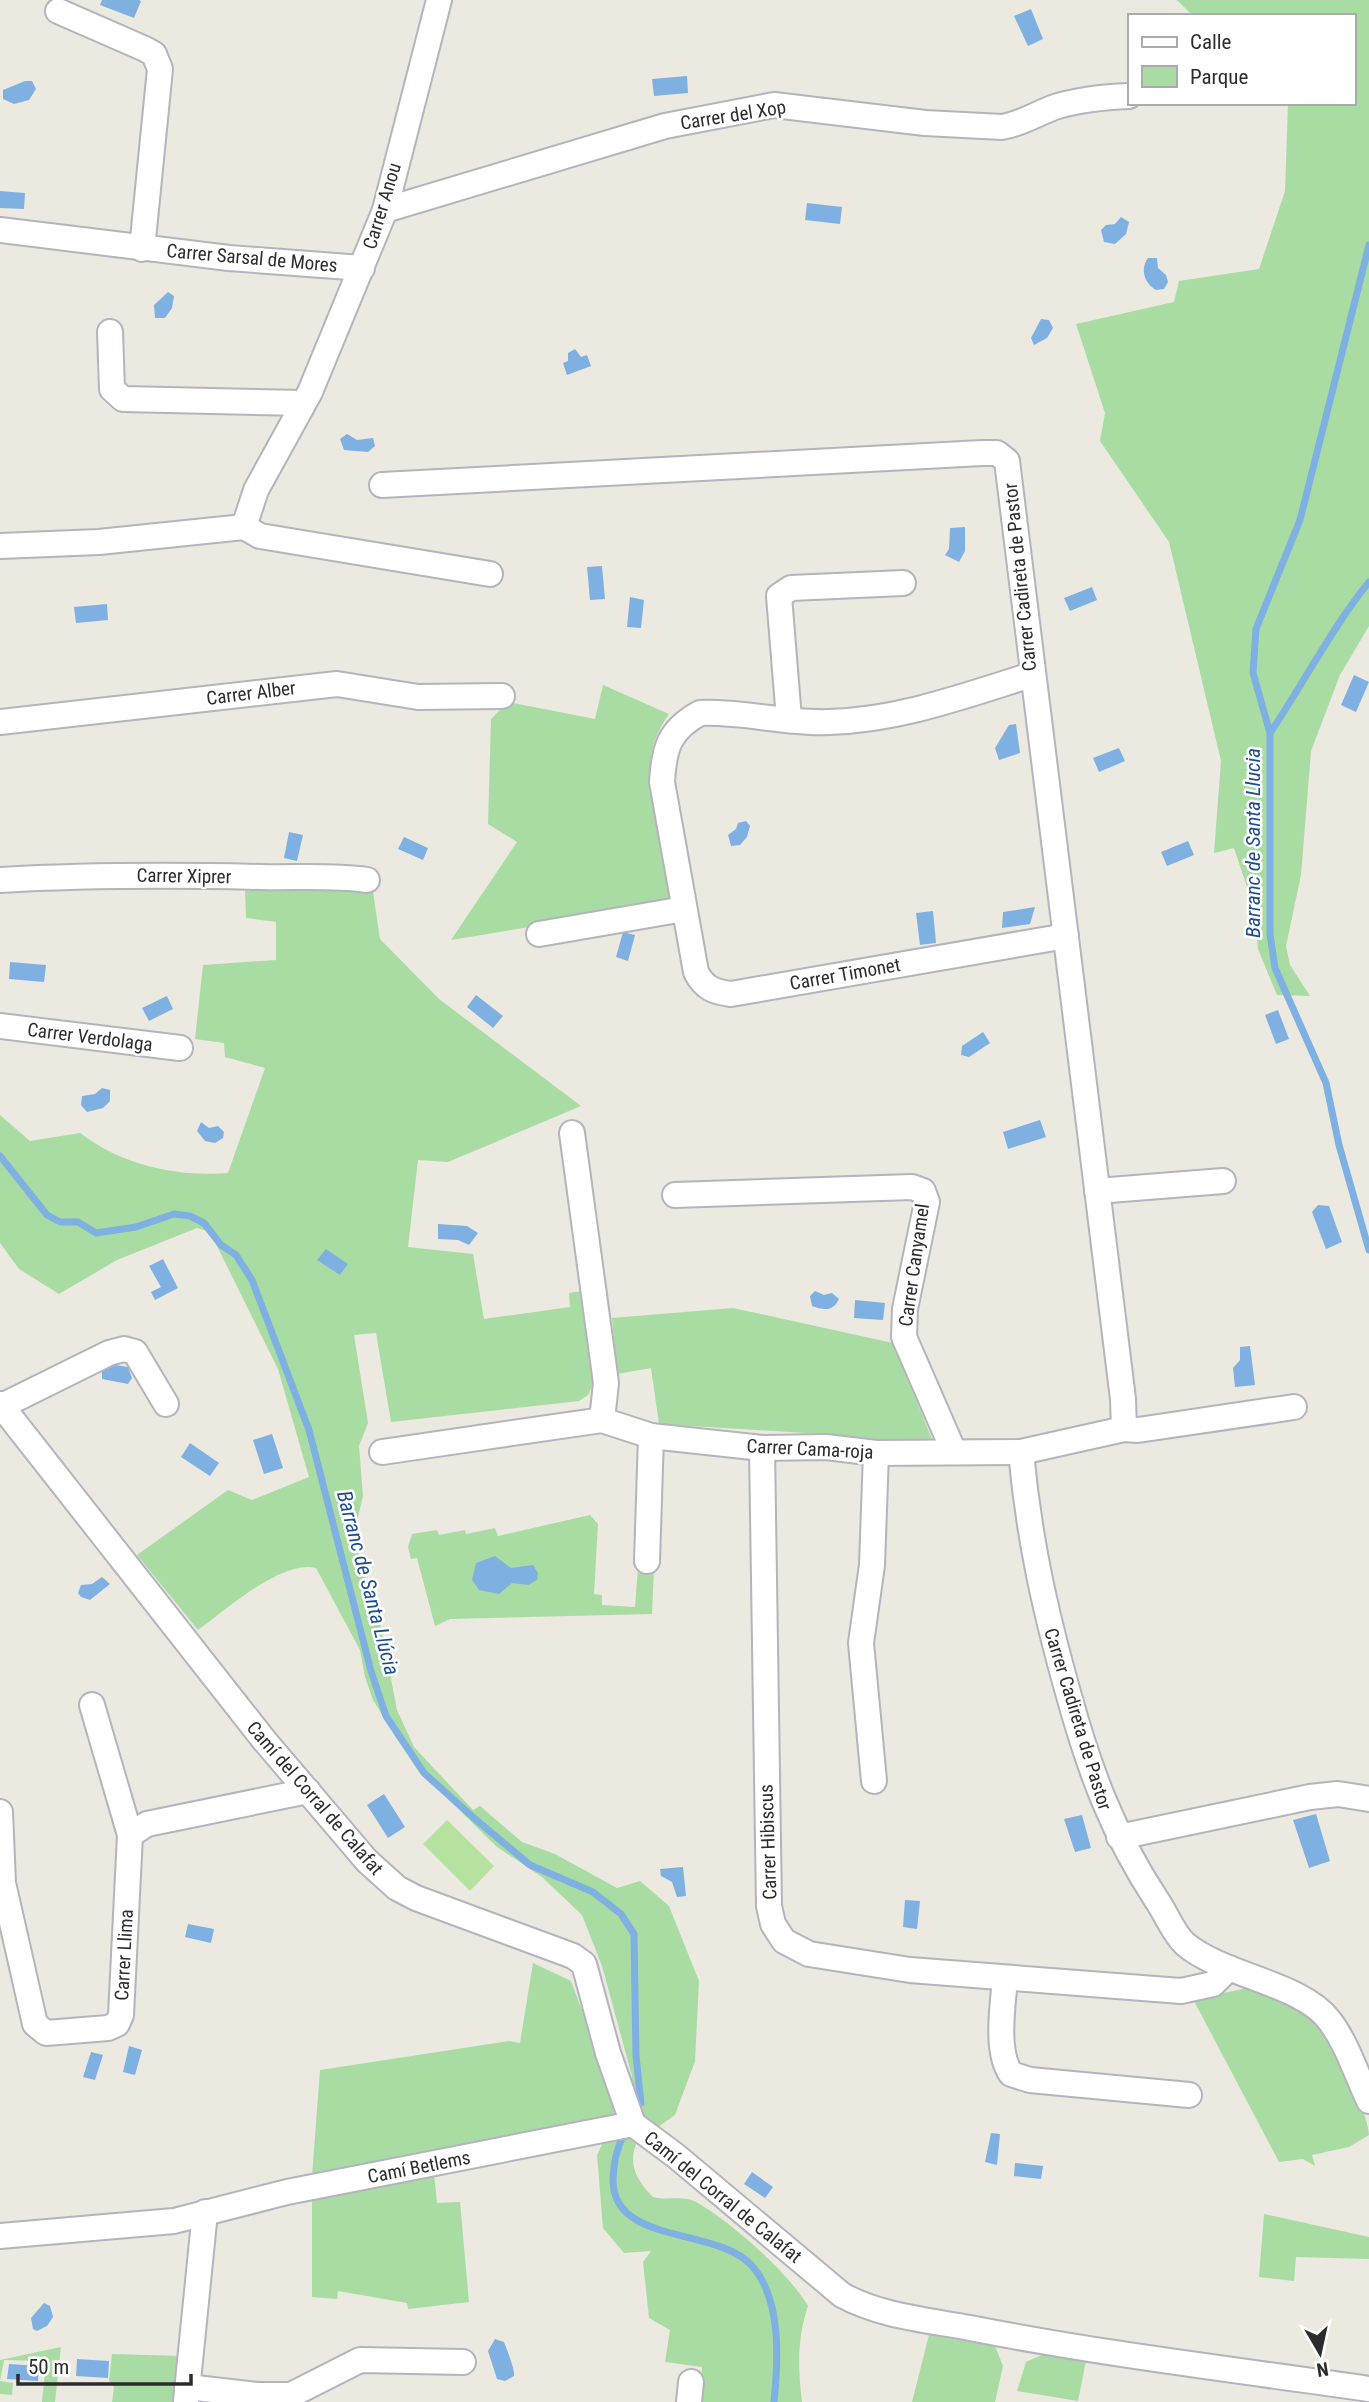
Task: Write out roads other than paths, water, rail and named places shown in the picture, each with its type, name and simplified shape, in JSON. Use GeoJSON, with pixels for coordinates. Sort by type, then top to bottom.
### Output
{"type":"FeatureCollection","features":[{"type":"Feature","properties":{"kind":"street","name":"Carrer Anou"},"geometry":{"type":"LineString","coordinates":[[244,527],[256,490],[303,403],[385,210],[411,98],[439,0]]}},
{"type":"Feature","properties":{"kind":"street","name":"Carrer Sarsal de Mores"},"geometry":{"type":"LineString","coordinates":[[58,11],[145,49],[158,61],[142,249]]}},
{"type":"Feature","properties":{"kind":"street","name":"Carrer del Xop"},"geometry":{"type":"LineString","coordinates":[[385,210],[665,126],[774,105],[925,123],[1002,127],[1059,106],[1101,96],[1128,96]]}},
{"type":"Feature","properties":{"kind":"street","name":"Carrer Sarsal de Mores"},"geometry":{"type":"LineString","coordinates":[[0,230],[142,249],[362,268]]}},
{"type":"Feature","properties":{"kind":"street"},"geometry":{"type":"LineString","coordinates":[[110,332],[112,389],[123,399],[303,403]]}},
{"type":"Feature","properties":{"kind":"street","name":"Carrer Cadireta de Pastor"},"geometry":{"type":"LineString","coordinates":[[382,485],[997,453],[1007,461],[1031,675],[1123,1399],[1124,1429]]}},
{"type":"Feature","properties":{"kind":"street"},"geometry":{"type":"LineString","coordinates":[[0,547],[99,542],[244,527],[260,536],[490,573]]}},
{"type":"Feature","properties":{"kind":"street"},"geometry":{"type":"LineString","coordinates":[[789,719],[779,596],[791,588],[903,583]]}},
{"type":"Feature","properties":{"kind":"street","name":"Carrer Timonet"},"geometry":{"type":"LineString","coordinates":[[1031,675],[908,713],[834,722],[700,713],[686,721],[674,733],[664,753],[662,782],[684,909],[700,981],[708,989],[731,994],[1066,936]]}},
{"type":"Feature","properties":{"kind":"street","name":"Carrer Alber"},"geometry":{"type":"LineString","coordinates":[[0,722],[337,684],[418,697],[502,696]]}},
{"type":"Feature","properties":{"kind":"street","name":"Carrer Xiprer"},"geometry":{"type":"LineString","coordinates":[[0,880],[96,875],[276,877],[323,874],[367,880]]}},
{"type":"Feature","properties":{"kind":"street"},"geometry":{"type":"LineString","coordinates":[[539,934],[684,909]]}},
{"type":"Feature","properties":{"kind":"street","name":"Carrer Verdolaga"},"geometry":{"type":"LineString","coordinates":[[0,1026],[180,1048]]}},
{"type":"Feature","properties":{"kind":"street"},"geometry":{"type":"LineString","coordinates":[[572,1133],[606,1382],[602,1420]]}},
{"type":"Feature","properties":{"kind":"street"},"geometry":{"type":"LineString","coordinates":[[1097,1191],[1223,1181]]}},
{"type":"Feature","properties":{"kind":"street","name":"Carrer Canyamel"},"geometry":{"type":"LineString","coordinates":[[676,1195],[912,1187],[923,1191],[927,1202],[905,1309],[904,1337],[954,1452]]}},
{"type":"Feature","properties":{"kind":"street","name":"Camí del Corral de Calafat"},"geometry":{"type":"LineString","coordinates":[[166,1404],[135,1352],[124,1349],[109,1353],[1,1405],[176,1630],[367,1861],[397,1888],[573,1956],[584,1964],[608,2053],[633,2124],[676,2156],[842,2295],[859,2305],[1018,2337],[1369,2389]]}},
{"type":"Feature","properties":{"kind":"street"},"geometry":{"type":"LineString","coordinates":[[1021,1452],[1124,1429],[1138,1430],[1294,1407]]}},
{"type":"Feature","properties":{"kind":"street","name":"Carrer Cama-roja"},"geometry":{"type":"LineString","coordinates":[[382,1452],[602,1420],[651,1436],[762,1448],[825,1447],[876,1453],[1021,1452]]}},
{"type":"Feature","properties":{"kind":"street"},"geometry":{"type":"LineString","coordinates":[[647,1561],[651,1436]]}},
{"type":"Feature","properties":{"kind":"street","name":"Carrer Hibiscus"},"geometry":{"type":"LineString","coordinates":[[762,1448],[769,1906],[773,1924],[784,1941],[809,1954],[910,1970],[1181,1991],[1213,1984],[1229,1968]]}},
{"type":"Feature","properties":{"kind":"street","name":"Carrer Cadireta de Pastor"},"geometry":{"type":"LineString","coordinates":[[1021,1452],[1031,1541],[1048,1626],[1088,1763],[1119,1837],[1183,1941],[1229,1968],[1301,1999],[1323,2013],[1338,2035],[1369,2101]]}},
{"type":"Feature","properties":{"kind":"street"},"geometry":{"type":"LineString","coordinates":[[874,1781],[861,1643],[872,1565],[876,1453]]}},
{"type":"Feature","properties":{"kind":"street","name":"Carrer Llima"},"geometry":{"type":"LineString","coordinates":[[0,1812],[3,1883],[35,2024],[46,2033],[108,2028],[117,2024],[121,2015],[130,1835],[92,1705]]}},
{"type":"Feature","properties":{"kind":"street"},"geometry":{"type":"LineString","coordinates":[[130,1835],[147,1824],[308,1791]]}},
{"type":"Feature","properties":{"kind":"street"},"geometry":{"type":"LineString","coordinates":[[1119,1837],[1310,1797],[1338,1794],[1369,1799]]}},
{"type":"Feature","properties":{"kind":"street"},"geometry":{"type":"LineString","coordinates":[[1006,1979],[1004,2057],[1011,2074],[1030,2080],[1189,2095]]}},
{"type":"Feature","properties":{"kind":"street","name":"Camí Betlems"},"geometry":{"type":"LineString","coordinates":[[0,2236],[174,2221],[287,2192],[633,2124]]}},
{"type":"Feature","properties":{"kind":"street"},"geometry":{"type":"LineString","coordinates":[[205,2212],[187,2395],[283,2395],[301,2392],[360,2360],[463,2362]]}},
{"type":"Feature","properties":{"kind":"water"},"geometry":{"type":"Polygon","coordinates":[[[102,0],[141,1],[134,18],[100,5],[102,0]]]}},
{"type":"Feature","properties":{"kind":"water"},"geometry":{"type":"Polygon","coordinates":[[[1031,9],[1043,39],[1028,46],[1014,16],[1031,9]]]}},
{"type":"Feature","properties":{"kind":"water"},"geometry":{"type":"Polygon","coordinates":[[[687,76],[688,93],[654,96],[652,79],[687,76]]]}},
{"type":"Feature","properties":{"kind":"water"},"geometry":{"type":"Polygon","coordinates":[[[32,81],[36,89],[29,100],[14,104],[3,99],[3,90],[32,81]]]}},
{"type":"Feature","properties":{"kind":"water"},"geometry":{"type":"Polygon","coordinates":[[[0,191],[25,193],[24,209],[0,208],[0,191]]]}},
{"type":"Feature","properties":{"kind":"water"},"geometry":{"type":"Polygon","coordinates":[[[807,203],[842,207],[840,224],[805,220],[807,203]]]}},
{"type":"Feature","properties":{"kind":"water"},"geometry":{"type":"Polygon","coordinates":[[[1121,217],[1129,222],[1126,234],[1115,244],[1104,242],[1101,230],[1106,225],[1115,224],[1121,217]]]}},
{"type":"Feature","properties":{"kind":"water"},"geometry":{"type":"Polygon","coordinates":[[[1148,258],[1157,258],[1158,268],[1166,275],[1168,282],[1164,289],[1156,290],[1146,280],[1144,267],[1148,258]]]}},
{"type":"Feature","properties":{"kind":"water"},"geometry":{"type":"Polygon","coordinates":[[[168,292],[174,296],[172,308],[165,318],[155,318],[154,305],[168,292]]]}},
{"type":"Feature","properties":{"kind":"water"},"geometry":{"type":"Polygon","coordinates":[[[1041,319],[1049,320],[1053,328],[1047,338],[1034,345],[1031,338],[1041,319]]]}},
{"type":"Feature","properties":{"kind":"water"},"geometry":{"type":"Polygon","coordinates":[[[575,349],[581,357],[587,355],[591,366],[567,375],[563,363],[568,361],[568,353],[575,349]]]}},
{"type":"Feature","properties":{"kind":"water"},"geometry":{"type":"Polygon","coordinates":[[[347,434],[357,440],[373,438],[375,446],[368,452],[344,450],[340,439],[347,434]]]}},
{"type":"Feature","properties":{"kind":"water"},"geometry":{"type":"Polygon","coordinates":[[[965,527],[965,551],[959,562],[945,555],[949,549],[950,528],[965,527]]]}},
{"type":"Feature","properties":{"kind":"water"},"geometry":{"type":"Polygon","coordinates":[[[602,566],[605,599],[590,600],[587,567],[602,566]]]}},
{"type":"Feature","properties":{"kind":"water"},"geometry":{"type":"Polygon","coordinates":[[[1092,587],[1097,600],[1070,611],[1064,598],[1092,587]]]}},
{"type":"Feature","properties":{"kind":"water"},"geometry":{"type":"Polygon","coordinates":[[[630,597],[644,600],[641,628],[627,627],[630,597]]]}},
{"type":"Feature","properties":{"kind":"water"},"geometry":{"type":"Polygon","coordinates":[[[107,604],[108,620],[76,623],[74,607],[107,604]]]}},
{"type":"Feature","properties":{"kind":"water"},"geometry":{"type":"Polygon","coordinates":[[[1354,675],[1369,682],[1356,712],[1341,705],[1354,675]]]}},
{"type":"Feature","properties":{"kind":"water"},"geometry":{"type":"Polygon","coordinates":[[[1016,724],[1020,753],[999,760],[995,748],[1009,725],[1016,724]]]}},
{"type":"Feature","properties":{"kind":"water"},"geometry":{"type":"Polygon","coordinates":[[[1119,748],[1125,761],[1099,772],[1093,758],[1119,748]]]}},
{"type":"Feature","properties":{"kind":"water"},"geometry":{"type":"Polygon","coordinates":[[[746,821],[750,826],[747,837],[740,845],[731,846],[728,835],[736,829],[738,823],[746,821]]]}},
{"type":"Feature","properties":{"kind":"water"},"geometry":{"type":"Polygon","coordinates":[[[289,832],[303,835],[297,861],[284,858],[289,832]]]}},
{"type":"Feature","properties":{"kind":"water"},"geometry":{"type":"Polygon","coordinates":[[[404,837],[428,848],[423,860],[398,849],[404,837]]]}},
{"type":"Feature","properties":{"kind":"water"},"geometry":{"type":"Polygon","coordinates":[[[1188,841],[1194,855],[1167,866],[1161,852],[1188,841]]]}},
{"type":"Feature","properties":{"kind":"water"},"geometry":{"type":"Polygon","coordinates":[[[1035,907],[1030,924],[1002,928],[1003,912],[1035,907]]]}},
{"type":"Feature","properties":{"kind":"water"},"geometry":{"type":"Polygon","coordinates":[[[933,911],[936,943],[920,945],[916,913],[933,911]]]}},
{"type":"Feature","properties":{"kind":"water"},"geometry":{"type":"Polygon","coordinates":[[[623,932],[635,935],[628,961],[616,957],[623,932]]]}},
{"type":"Feature","properties":{"kind":"water"},"geometry":{"type":"Polygon","coordinates":[[[10,962],[46,965],[44,982],[9,979],[10,962]]]}},
{"type":"Feature","properties":{"kind":"water"},"geometry":{"type":"Polygon","coordinates":[[[476,995],[503,1016],[493,1028],[467,1007],[476,995]]]}},
{"type":"Feature","properties":{"kind":"water"},"geometry":{"type":"Polygon","coordinates":[[[167,996],[173,1009],[149,1021],[142,1008],[167,996]]]}},
{"type":"Feature","properties":{"kind":"water"},"geometry":{"type":"Polygon","coordinates":[[[1278,1010],[1289,1039],[1276,1044],[1265,1015],[1278,1010]]]}},
{"type":"Feature","properties":{"kind":"water"},"geometry":{"type":"Polygon","coordinates":[[[983,1032],[990,1043],[969,1057],[961,1055],[962,1046],[983,1032]]]}},
{"type":"Feature","properties":{"kind":"water"},"geometry":{"type":"Polygon","coordinates":[[[102,1088],[110,1090],[110,1101],[103,1108],[87,1112],[81,1105],[82,1096],[95,1094],[102,1088]]]}},
{"type":"Feature","properties":{"kind":"water"},"geometry":{"type":"Polygon","coordinates":[[[1040,1120],[1046,1137],[1008,1149],[1003,1132],[1040,1120]]]}},
{"type":"Feature","properties":{"kind":"water"},"geometry":{"type":"Polygon","coordinates":[[[201,1122],[209,1128],[218,1126],[224,1132],[223,1138],[215,1143],[205,1141],[197,1131],[201,1122]]]}},
{"type":"Feature","properties":{"kind":"water"},"geometry":{"type":"Polygon","coordinates":[[[1318,1205],[1329,1206],[1342,1242],[1326,1249],[1312,1212],[1318,1205]]]}},
{"type":"Feature","properties":{"kind":"water"},"geometry":{"type":"Polygon","coordinates":[[[438,1224],[467,1226],[478,1233],[469,1245],[458,1240],[438,1239],[438,1224]]]}},
{"type":"Feature","properties":{"kind":"water"},"geometry":{"type":"Polygon","coordinates":[[[326,1249],[348,1264],[340,1275],[317,1260],[326,1249]]]}},
{"type":"Feature","properties":{"kind":"water"},"geometry":{"type":"Polygon","coordinates":[[[163,1259],[178,1288],[155,1300],[151,1292],[161,1287],[149,1266],[163,1259]]]}},
{"type":"Feature","properties":{"kind":"water"},"geometry":{"type":"Polygon","coordinates":[[[815,1291],[824,1295],[832,1293],[839,1299],[828,1309],[812,1306],[810,1296],[815,1291]]]}},
{"type":"Feature","properties":{"kind":"water"},"geometry":{"type":"Polygon","coordinates":[[[855,1300],[885,1303],[883,1320],[854,1318],[855,1300]]]}},
{"type":"Feature","properties":{"kind":"water"},"geometry":{"type":"Polygon","coordinates":[[[1250,1346],[1255,1385],[1235,1387],[1233,1368],[1240,1360],[1240,1347],[1250,1346]]]}},
{"type":"Feature","properties":{"kind":"water"},"geometry":{"type":"Polygon","coordinates":[[[115,1365],[128,1367],[132,1378],[128,1384],[102,1379],[102,1371],[115,1365]]]}},
{"type":"Feature","properties":{"kind":"water"},"geometry":{"type":"Polygon","coordinates":[[[272,1434],[283,1468],[264,1474],[253,1440],[272,1434]]]}},
{"type":"Feature","properties":{"kind":"water"},"geometry":{"type":"Polygon","coordinates":[[[190,1443],[219,1463],[210,1476],[181,1457],[190,1443]]]}},
{"type":"Feature","properties":{"kind":"water"},"geometry":{"type":"Polygon","coordinates":[[[495,1556],[511,1568],[533,1565],[538,1573],[537,1580],[528,1585],[512,1583],[499,1594],[479,1590],[472,1580],[476,1563],[495,1556]]]}},
{"type":"Feature","properties":{"kind":"water"},"geometry":{"type":"Polygon","coordinates":[[[102,1577],[110,1584],[90,1600],[81,1597],[78,1593],[81,1585],[92,1584],[102,1577]]]}},
{"type":"Feature","properties":{"kind":"water"},"geometry":{"type":"Polygon","coordinates":[[[384,1794],[405,1827],[388,1838],[367,1805],[384,1794]]]}},
{"type":"Feature","properties":{"kind":"water"},"geometry":{"type":"Polygon","coordinates":[[[1316,1814],[1330,1861],[1309,1868],[1293,1820],[1316,1814]]]}},
{"type":"Feature","properties":{"kind":"water"},"geometry":{"type":"Polygon","coordinates":[[[1082,1815],[1091,1848],[1075,1852],[1064,1819],[1082,1815]]]}},
{"type":"Feature","properties":{"kind":"water"},"geometry":{"type":"Polygon","coordinates":[[[683,1867],[686,1896],[677,1897],[672,1882],[661,1876],[660,1869],[683,1867]]]}},
{"type":"Feature","properties":{"kind":"water"},"geometry":{"type":"Polygon","coordinates":[[[905,1900],[920,1901],[917,1929],[903,1927],[905,1900]]]}},
{"type":"Feature","properties":{"kind":"water"},"geometry":{"type":"Polygon","coordinates":[[[188,1924],[214,1929],[211,1943],[185,1937],[188,1924]]]}},
{"type":"Feature","properties":{"kind":"water"},"geometry":{"type":"Polygon","coordinates":[[[129,2046],[142,2050],[135,2075],[123,2072],[129,2046]]]}},
{"type":"Feature","properties":{"kind":"water"},"geometry":{"type":"Polygon","coordinates":[[[91,2052],[103,2055],[95,2080],[83,2077],[91,2052]]]}},
{"type":"Feature","properties":{"kind":"water"},"geometry":{"type":"Polygon","coordinates":[[[991,2133],[1000,2134],[997,2165],[985,2162],[991,2133]]]}},
{"type":"Feature","properties":{"kind":"water"},"geometry":{"type":"Polygon","coordinates":[[[1015,2163],[1043,2166],[1041,2179],[1014,2176],[1015,2163]]]}},
{"type":"Feature","properties":{"kind":"water"},"geometry":{"type":"Polygon","coordinates":[[[752,2172],[773,2187],[765,2198],[744,2184],[752,2172]]]}},
{"type":"Feature","properties":{"kind":"water"},"geometry":{"type":"Polygon","coordinates":[[[44,2303],[50,2306],[53,2317],[47,2326],[37,2331],[33,2329],[31,2318],[44,2303]]]}},
{"type":"Feature","properties":{"kind":"water"},"geometry":{"type":"Polygon","coordinates":[[[495,2339],[504,2342],[513,2369],[514,2376],[505,2381],[497,2379],[488,2351],[495,2339]]]}},
{"type":"Feature","properties":{"kind":"water"},"geometry":{"type":"Polygon","coordinates":[[[77,2359],[109,2361],[108,2378],[76,2376],[77,2359]]]}},
{"type":"Feature","properties":{"kind":"water"},"geometry":{"type":"Polygon","coordinates":[[[9,2364],[39,2366],[38,2381],[7,2379],[9,2364]]]}},
{"type":"Feature","properties":{"kind":"waterway","name":"Barranc de Santa Llucia"},"geometry":{"type":"LineString","coordinates":[[1369,245],[1300,520],[1256,629],[1253,673],[1270,733],[1270,934],[1275,968],[1326,1083],[1339,1145],[1369,1250]]}},
{"type":"Feature","properties":{"kind":"waterway"},"geometry":{"type":"LineString","coordinates":[[1270,733],[1342,618],[1369,582]]}},
{"type":"Feature","properties":{"kind":"waterway","name":"Barranc de Santa Llúcia"},"geometry":{"type":"LineString","coordinates":[[0,1156],[47,1215],[60,1222],[78,1222],[96,1233],[136,1227],[174,1214],[190,1216],[204,1223],[221,1245],[236,1255],[252,1280],[309,1430],[371,1671],[386,1716],[424,1773],[474,1818],[530,1865],[593,1892],[621,1914],[634,1934],[636,2056],[641,2103]]}},
{"type":"Feature","properties":{"kind":"waterway","name":"Barranc de Santa Llúcia"},"geometry":{"type":"LineString","coordinates":[[624,2134],[616,2156],[613,2180],[618,2201],[630,2216],[648,2226],[717,2245],[737,2254],[753,2267],[762,2281],[769,2297],[776,2332],[774,2402]]}}]}
